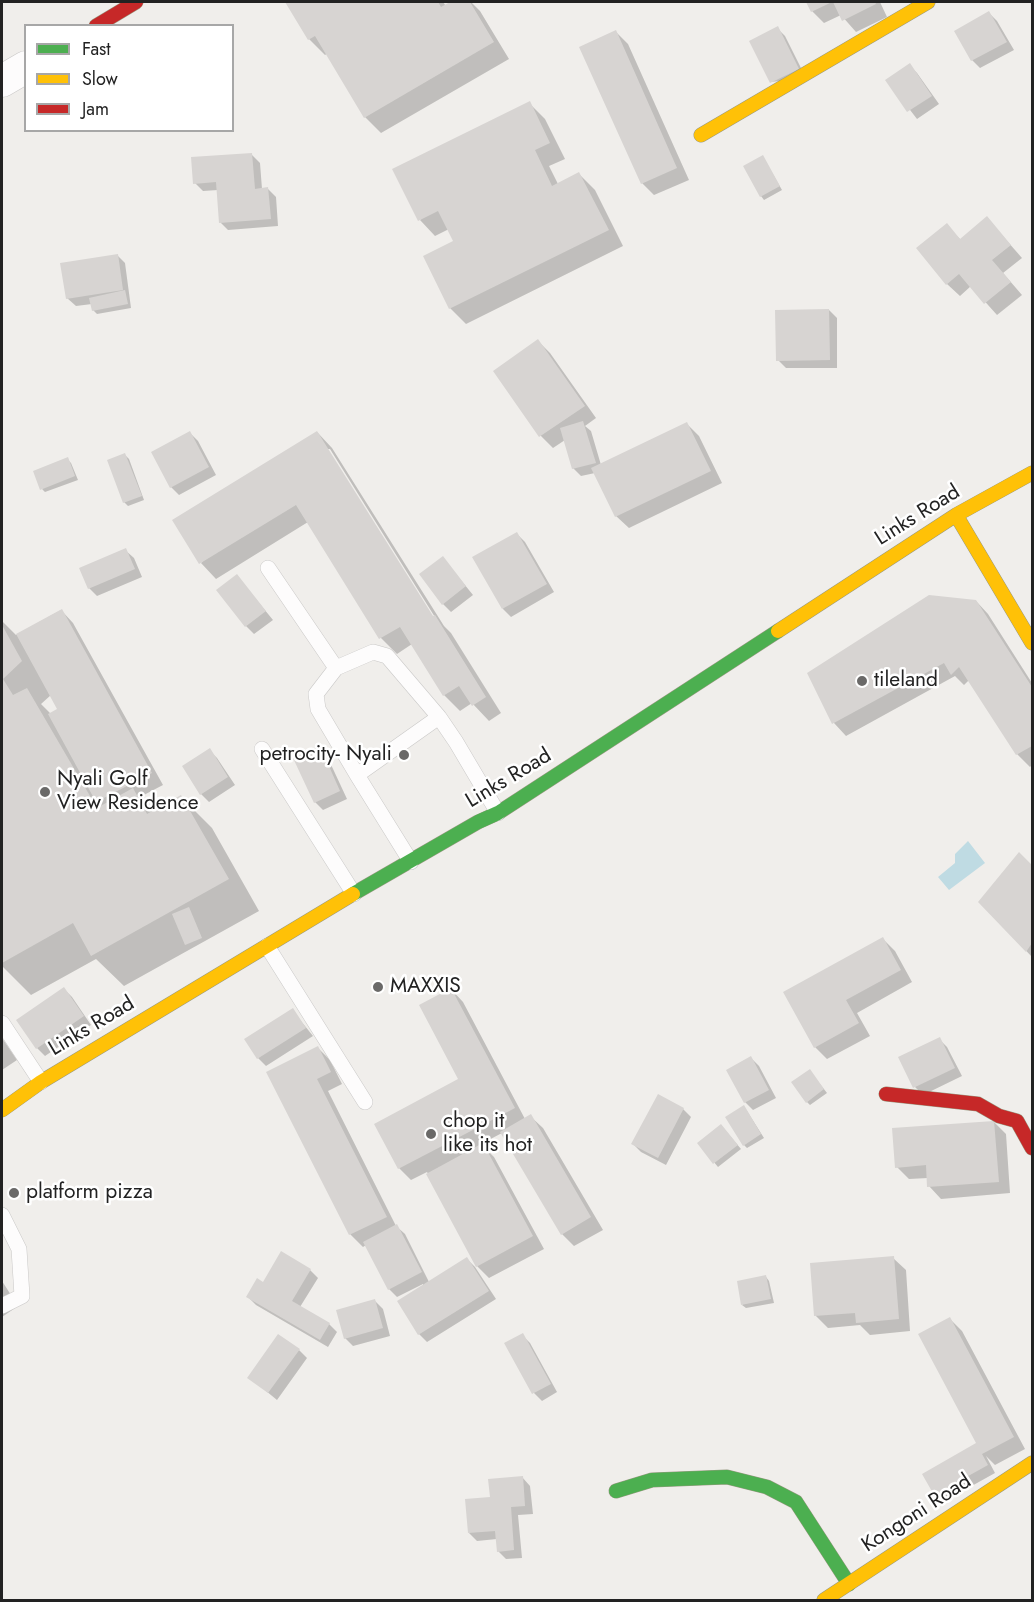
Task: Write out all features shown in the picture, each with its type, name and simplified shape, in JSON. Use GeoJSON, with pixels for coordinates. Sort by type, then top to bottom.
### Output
{"type":"FeatureCollection","features":[{"type":"Feature","properties":{"kind":"main road"},"geometry":{"type":"LineString","coordinates":[[99,24],[136,2]]}},
{"type":"Feature","properties":{"kind":"main road"},"geometry":{"type":"LineString","coordinates":[[701,135],[928,2]]}},
{"type":"Feature","properties":{"kind":"main road","name":"Links Road"},"geometry":{"type":"LineString","coordinates":[[2,1110],[41,1082],[267,945],[478,822],[498,813],[956,515],[1032,473]]}},
{"type":"Feature","properties":{"kind":"main road"},"geometry":{"type":"LineString","coordinates":[[956,515],[1032,642]]}},
{"type":"Feature","properties":{"kind":"main road"},"geometry":{"type":"LineString","coordinates":[[886,1094],[978,1104],[999,1116],[1017,1121],[1032,1148]]}},
{"type":"Feature","properties":{"kind":"main road","name":"Kongoni Road"},"geometry":{"type":"LineString","coordinates":[[824,1600],[1032,1463]]}},
{"type":"Feature","properties":{"kind":"main road"},"geometry":{"type":"LineString","coordinates":[[616,1491],[652,1480],[727,1477],[767,1487],[796,1502],[849,1584]]}},
{"type":"Feature","properties":{"kind":"street"},"geometry":{"type":"LineString","coordinates":[[2,81],[24,68]]}},
{"type":"Feature","properties":{"kind":"lane"},"geometry":{"type":"LineString","coordinates":[[268,568],[336,668]]}},
{"type":"Feature","properties":{"kind":"lane"},"geometry":{"type":"LineString","coordinates":[[411,862],[318,709],[316,694],[336,668],[373,652],[387,656],[456,742],[498,813]]}},
{"type":"Feature","properties":{"kind":"lane"},"geometry":{"type":"LineString","coordinates":[[357,775],[438,717]]}},
{"type":"Feature","properties":{"kind":"lane"},"geometry":{"type":"LineString","coordinates":[[262,749],[354,894]]}},
{"type":"Feature","properties":{"kind":"lane"},"geometry":{"type":"LineString","coordinates":[[267,945],[365,1102]]}},
{"type":"Feature","properties":{"kind":"lane"},"geometry":{"type":"LineString","coordinates":[[2,1023],[41,1082]]}},
{"type":"Feature","properties":{"kind":"lane"},"geometry":{"type":"LineString","coordinates":[[2,1215],[19,1249],[22,1296],[2,1306]]}},
{"type":"Feature","properties":{"kind":"water"},"geometry":{"type":"Polygon","coordinates":[[[968,841],[985,863],[949,890],[938,877],[955,863],[955,854],[968,841]]]}},
{"type":"Feature","properties":{"kind":"building"},"geometry":{"type":"Polygon","coordinates":[[[285,2],[438,2],[441,7],[450,2],[470,2],[494,42],[364,118],[315,36],[308,40],[285,2]]]}},
{"type":"Feature","properties":{"kind":"building"},"geometry":{"type":"Polygon","coordinates":[[[806,2],[832,2],[811,12],[806,2]]]}},
{"type":"Feature","properties":{"kind":"building"},"geometry":{"type":"Polygon","coordinates":[[[833,2],[875,2],[876,4],[842,21],[833,2]]]}},
{"type":"Feature","properties":{"kind":"building"},"geometry":{"type":"Polygon","coordinates":[[[989,11],[1007,42],[971,61],[954,31],[989,11]]]}},
{"type":"Feature","properties":{"kind":"building"},"geometry":{"type":"Polygon","coordinates":[[[778,26],[799,69],[770,83],[749,41],[778,26]]]}},
{"type":"Feature","properties":{"kind":"building"},"geometry":{"type":"Polygon","coordinates":[[[616,30],[677,168],[641,184],[579,47],[616,30]]]}},
{"type":"Feature","properties":{"kind":"building"},"geometry":{"type":"Polygon","coordinates":[[[910,63],[932,96],[907,112],[885,80],[910,63]]]}},
{"type":"Feature","properties":{"kind":"building"},"geometry":{"type":"Polygon","coordinates":[[[530,101],[550,143],[535,150],[552,186],[579,172],[609,230],[449,309],[423,256],[453,241],[438,211],[418,221],[392,169],[530,101]]]}},
{"type":"Feature","properties":{"kind":"building"},"geometry":{"type":"Polygon","coordinates":[[[252,153],[255,189],[268,187],[271,219],[219,223],[216,182],[193,184],[191,157],[252,153]]]}},
{"type":"Feature","properties":{"kind":"building"},"geometry":{"type":"Polygon","coordinates":[[[763,155],[780,186],[760,197],[743,166],[763,155]]]}},
{"type":"Feature","properties":{"kind":"building"},"geometry":{"type":"Polygon","coordinates":[[[987,216],[1011,245],[992,260],[1011,282],[984,304],[959,274],[946,285],[916,248],[947,223],[960,239],[987,216]]]}},
{"type":"Feature","properties":{"kind":"building"},"geometry":{"type":"Polygon","coordinates":[[[118,254],[123,290],[66,299],[60,263],[118,254]]]}},
{"type":"Feature","properties":{"kind":"building"},"geometry":{"type":"Polygon","coordinates":[[[125,290],[128,304],[92,311],[89,298],[125,290]]]}},
{"type":"Feature","properties":{"kind":"building"},"geometry":{"type":"Polygon","coordinates":[[[829,309],[830,360],[776,361],[775,310],[829,309]]]}},
{"type":"Feature","properties":{"kind":"building"},"geometry":{"type":"Polygon","coordinates":[[[538,339],[585,406],[539,437],[493,371],[538,339]]]}},
{"type":"Feature","properties":{"kind":"building"},"geometry":{"type":"Polygon","coordinates":[[[583,421],[596,463],[572,469],[560,428],[583,421]]]}},
{"type":"Feature","properties":{"kind":"building"},"geometry":{"type":"Polygon","coordinates":[[[687,422],[711,471],[615,517],[591,468],[687,422]]]}},
{"type":"Feature","properties":{"kind":"building"},"geometry":{"type":"Polygon","coordinates":[[[190,431],[209,467],[170,488],[151,452],[190,431]]]}},
{"type":"Feature","properties":{"kind":"building"},"geometry":{"type":"Polygon","coordinates":[[[317,431],[486,697],[472,706],[459,686],[443,696],[400,627],[379,639],[296,505],[199,564],[172,520],[317,431]]]}},
{"type":"Feature","properties":{"kind":"building"},"geometry":{"type":"Polygon","coordinates":[[[125,453],[142,496],[123,503],[107,460],[125,453]]]}},
{"type":"Feature","properties":{"kind":"building"},"geometry":{"type":"Polygon","coordinates":[[[68,457],[75,476],[40,490],[33,471],[68,457]]]}},
{"type":"Feature","properties":{"kind":"building"},"geometry":{"type":"Polygon","coordinates":[[[517,532],[547,584],[502,609],[472,557],[517,532]]]}},
{"type":"Feature","properties":{"kind":"building"},"geometry":{"type":"Polygon","coordinates":[[[126,548],[135,569],[88,589],[79,568],[126,548]]]}},
{"type":"Feature","properties":{"kind":"building"},"geometry":{"type":"Polygon","coordinates":[[[443,556],[466,586],[442,605],[419,574],[443,556]]]}},
{"type":"Feature","properties":{"kind":"building"},"geometry":{"type":"Polygon","coordinates":[[[237,574],[266,611],[245,627],[216,590],[237,574]]]}},
{"type":"Feature","properties":{"kind":"building","name":"tileland"},"geometry":{"type":"Polygon","coordinates":[[[929,595],[976,600],[1032,687],[1032,746],[1016,755],[959,667],[951,675],[944,663],[832,724],[807,673],[929,595]]]}},
{"type":"Feature","properties":{"kind":"building"},"geometry":{"type":"Polygon","coordinates":[[[62,609],[152,773],[96,802],[48,714],[57,709],[16,634],[62,609]]]}},
{"type":"Feature","properties":{"kind":"building","name":"Nyali Golf View Residence"},"geometry":{"type":"Polygon","coordinates":[[[2,625],[22,661],[3,679],[13,695],[27,688],[97,808],[133,788],[147,814],[181,795],[229,879],[91,956],[73,923],[2,963],[2,625]]]}},
{"type":"Feature","properties":{"kind":"building"},"geometry":{"type":"Polygon","coordinates":[[[320,746],[340,791],[314,803],[293,758],[320,746]]]}},
{"type":"Feature","properties":{"kind":"building"},"geometry":{"type":"Polygon","coordinates":[[[210,748],[228,777],[200,795],[182,766],[210,748]]]}},
{"type":"Feature","properties":{"kind":"building"},"geometry":{"type":"Polygon","coordinates":[[[1019,852],[1032,865],[1032,943],[1026,952],[978,902],[1019,852]]]}},
{"type":"Feature","properties":{"kind":"building"},"geometry":{"type":"Polygon","coordinates":[[[189,907],[202,938],[185,945],[172,914],[189,907]]]}},
{"type":"Feature","properties":{"kind":"building"},"geometry":{"type":"Polygon","coordinates":[[[883,937],[901,970],[846,1000],[859,1023],[814,1048],[783,992],[883,937]]]}},
{"type":"Feature","properties":{"kind":"building"},"geometry":{"type":"Polygon","coordinates":[[[64,987],[84,1016],[36,1049],[16,1020],[64,987]]]}},
{"type":"Feature","properties":{"kind":"building"},"geometry":{"type":"Polygon","coordinates":[[[451,988],[515,1108],[398,1169],[374,1124],[458,1079],[419,1005],[451,988]]]}},
{"type":"Feature","properties":{"kind":"building"},"geometry":{"type":"Polygon","coordinates":[[[293,1008],[306,1028],[257,1059],[244,1039],[293,1008]]]}},
{"type":"Feature","properties":{"kind":"building"},"geometry":{"type":"Polygon","coordinates":[[[940,1037],[955,1068],[913,1088],[898,1057],[940,1037]]]}},
{"type":"Feature","properties":{"kind":"building"},"geometry":{"type":"Polygon","coordinates":[[[318,1046],[331,1072],[317,1079],[387,1217],[349,1235],[266,1072],[318,1046]]]}},
{"type":"Feature","properties":{"kind":"building"},"geometry":{"type":"Polygon","coordinates":[[[751,1056],[769,1090],[744,1103],[726,1070],[751,1056]]]}},
{"type":"Feature","properties":{"kind":"building"},"geometry":{"type":"Polygon","coordinates":[[[810,1069],[824,1089],[806,1103],[791,1082],[810,1069]]]}},
{"type":"Feature","properties":{"kind":"building"},"geometry":{"type":"Polygon","coordinates":[[[658,1094],[684,1108],[658,1158],[631,1144],[658,1094]]]}},
{"type":"Feature","properties":{"kind":"building"},"geometry":{"type":"Polygon","coordinates":[[[744,1105],[761,1134],[743,1146],[725,1117],[744,1105]]]}},
{"type":"Feature","properties":{"kind":"building"},"geometry":{"type":"Polygon","coordinates":[[[531,1114],[591,1217],[561,1235],[500,1132],[531,1114]]]}},
{"type":"Feature","properties":{"kind":"building"},"geometry":{"type":"Polygon","coordinates":[[[994,1121],[999,1182],[927,1187],[926,1165],[895,1168],[892,1128],[994,1121]]]}},
{"type":"Feature","properties":{"kind":"building"},"geometry":{"type":"Polygon","coordinates":[[[721,1124],[738,1145],[713,1164],[697,1143],[721,1124]]]}},
{"type":"Feature","properties":{"kind":"building"},"geometry":{"type":"Polygon","coordinates":[[[483,1143],[533,1236],[476,1267],[426,1174],[483,1143]]]}},
{"type":"Feature","properties":{"kind":"building"},"geometry":{"type":"Polygon","coordinates":[[[397,1224],[422,1272],[388,1290],[363,1242],[397,1224]]]}},
{"type":"Feature","properties":{"kind":"building"},"geometry":{"type":"Polygon","coordinates":[[[281,1251],[311,1269],[292,1301],[330,1323],[320,1340],[246,1297],[257,1278],[263,1282],[281,1251]]]}},
{"type":"Feature","properties":{"kind":"building"},"geometry":{"type":"Polygon","coordinates":[[[894,1256],[899,1319],[856,1323],[855,1313],[814,1316],[810,1263],[894,1256]]]}},
{"type":"Feature","properties":{"kind":"building"},"geometry":{"type":"Polygon","coordinates":[[[467,1257],[489,1291],[418,1335],[397,1301],[467,1257]]]}},
{"type":"Feature","properties":{"kind":"building"},"geometry":{"type":"Polygon","coordinates":[[[766,1275],[771,1299],[741,1305],[737,1281],[766,1275]]]}},
{"type":"Feature","properties":{"kind":"building"},"geometry":{"type":"Polygon","coordinates":[[[375,1299],[383,1328],[344,1339],[336,1310],[375,1299]]]}},
{"type":"Feature","properties":{"kind":"building"},"geometry":{"type":"Polygon","coordinates":[[[950,1317],[1014,1437],[982,1454],[988,1465],[934,1495],[922,1474],[976,1443],[918,1334],[950,1317]]]}},
{"type":"Feature","properties":{"kind":"building"},"geometry":{"type":"Polygon","coordinates":[[[523,1333],[551,1384],[532,1394],[504,1343],[523,1333]]]}},
{"type":"Feature","properties":{"kind":"building"},"geometry":{"type":"Polygon","coordinates":[[[278,1334],[300,1349],[268,1393],[247,1378],[278,1334]]]}},
{"type":"Feature","properties":{"kind":"building"},"geometry":{"type":"Polygon","coordinates":[[[523,1476],[525,1506],[511,1507],[514,1550],[497,1552],[495,1531],[468,1533],[465,1499],[490,1497],[488,1479],[523,1476]]]}},
{"type":"Feature","properties":{"kind":"traffic: fast"},"geometry":{"type":"LineString","coordinates":[[353,894],[478,822],[498,813],[778,631]]}},
{"type":"Feature","properties":{"kind":"traffic: fast"},"geometry":{"type":"LineString","coordinates":[[616,1491],[652,1480],[727,1477],[767,1487],[796,1502],[849,1584]]}},
{"type":"Feature","properties":{"kind":"traffic: slow"},"geometry":{"type":"LineString","coordinates":[[701,135],[928,2]]}},
{"type":"Feature","properties":{"kind":"traffic: slow"},"geometry":{"type":"LineString","coordinates":[[778,631],[956,515],[1032,473]]}},
{"type":"Feature","properties":{"kind":"traffic: slow"},"geometry":{"type":"LineString","coordinates":[[956,515],[1032,643]]}},
{"type":"Feature","properties":{"kind":"traffic: slow"},"geometry":{"type":"LineString","coordinates":[[2,1110],[41,1082],[353,894]]}},
{"type":"Feature","properties":{"kind":"traffic: slow"},"geometry":{"type":"LineString","coordinates":[[824,1600],[1032,1463]]}},
{"type":"Feature","properties":{"kind":"traffic: jam"},"geometry":{"type":"LineString","coordinates":[[99,24],[136,2]]}},
{"type":"Feature","properties":{"kind":"traffic: jam"},"geometry":{"type":"LineString","coordinates":[[886,1094],[978,1104],[999,1116],[1017,1121],[1032,1148]]}},
{"type":"Feature","properties":{"kind":"place","name":"tileland"},"geometry":{"type":"Point","coordinates":[862,681]}},
{"type":"Feature","properties":{"kind":"place","name":"petrocity- Nyali"},"geometry":{"type":"Point","coordinates":[404,755]}},
{"type":"Feature","properties":{"kind":"place","name":"Nyali Golf View Residence"},"geometry":{"type":"Point","coordinates":[45,792]}},
{"type":"Feature","properties":{"kind":"place","name":"MAXXIS"},"geometry":{"type":"Point","coordinates":[378,987]}},
{"type":"Feature","properties":{"kind":"place","name":"chop it like its hot"},"geometry":{"type":"Point","coordinates":[431,1134]}},
{"type":"Feature","properties":{"kind":"place","name":"platform pizza"},"geometry":{"type":"Point","coordinates":[14,1193]}}]}
